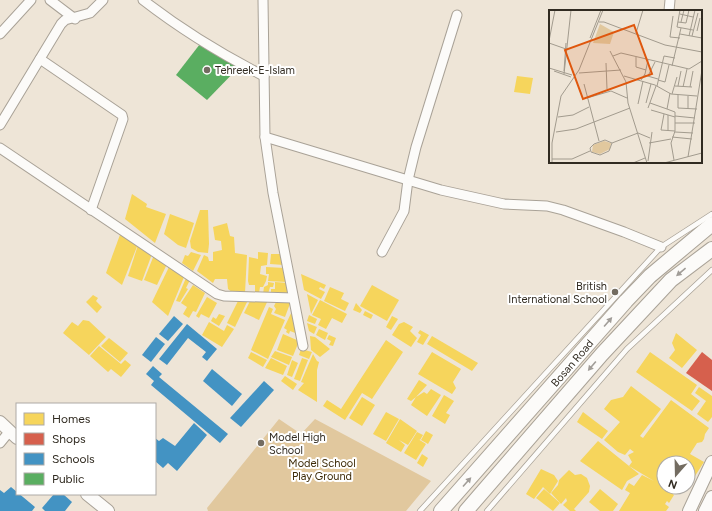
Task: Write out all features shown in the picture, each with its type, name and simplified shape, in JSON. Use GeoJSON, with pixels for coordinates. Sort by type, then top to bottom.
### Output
{"type":"FeatureCollection","features":[{"type":"Feature","properties":{"kind":"main road","name":"Bosan Road"},"geometry":{"type":"LineString","coordinates":[[441,511],[626,301],[650,276],[712,224]]}},
{"type":"Feature","properties":{"kind":"main road","name":"Bosan Road"},"geometry":{"type":"LineString","coordinates":[[466,511],[602,354],[671,280],[712,248]]}},
{"type":"Feature","properties":{"kind":"street"},"geometry":{"type":"LineString","coordinates":[[0,34],[31,0]]}},
{"type":"Feature","properties":{"kind":"street"},"geometry":{"type":"LineString","coordinates":[[50,0],[75,19]]}},
{"type":"Feature","properties":{"kind":"street"},"geometry":{"type":"LineString","coordinates":[[0,125],[61,24],[65,20],[75,19],[90,13],[104,0]]}},
{"type":"Feature","properties":{"kind":"street"},"geometry":{"type":"LineString","coordinates":[[143,0],[173,23],[213,50],[264,76]]}},
{"type":"Feature","properties":{"kind":"street"},"geometry":{"type":"LineString","coordinates":[[264,0],[265,137],[273,192],[303,346]]}},
{"type":"Feature","properties":{"kind":"street"},"geometry":{"type":"LineString","coordinates":[[669,10],[670,0]]}},
{"type":"Feature","properties":{"kind":"street"},"geometry":{"type":"LineString","coordinates":[[382,252],[404,210],[408,180],[416,147],[457,15]]}},
{"type":"Feature","properties":{"kind":"street"},"geometry":{"type":"LineString","coordinates":[[40,59],[122,115],[123,119],[91,210]]}},
{"type":"Feature","properties":{"kind":"street"},"geometry":{"type":"LineString","coordinates":[[265,137],[313,150],[408,180],[498,202],[547,206],[563,210],[661,247]]}},
{"type":"Feature","properties":{"kind":"street"},"geometry":{"type":"LineString","coordinates":[[0,148],[217,294],[224,296],[293,298]]}},
{"type":"Feature","properties":{"kind":"street"},"geometry":{"type":"LineString","coordinates":[[0,422],[13,435],[0,443]]}},
{"type":"Feature","properties":{"kind":"street"},"geometry":{"type":"LineString","coordinates":[[689,511],[712,462]]}},
{"type":"Feature","properties":{"kind":"street"},"geometry":{"type":"LineString","coordinates":[[88,495],[108,511]]}},
{"type":"Feature","properties":{"kind":"street"},"geometry":{"type":"LineString","coordinates":[[705,511],[712,497]]}},
{"type":"Feature","properties":{"kind":"lane"},"geometry":{"type":"LineString","coordinates":[[420,511],[661,247],[712,214]]}},
{"type":"Feature","properties":{"kind":"lane"},"geometry":{"type":"LineString","coordinates":[[487,511],[627,349],[712,270]]}},
{"type":"Feature","properties":{"kind":"green space","name":"Model School Play Ground"},"geometry":{"type":"Polygon","coordinates":[[[279,419],[301,434],[315,419],[431,481],[406,511],[208,511],[207,508],[279,419]]]}},
{"type":"Feature","properties":{"kind":"building: Homes"},"geometry":{"type":"Polygon","coordinates":[[[517,76],[533,78],[530,94],[514,92],[517,76]]]}},
{"type":"Feature","properties":{"kind":"building: Homes"},"geometry":{"type":"Polygon","coordinates":[[[132,194],[147,204],[146,207],[166,214],[155,243],[125,219],[132,194]]]}},
{"type":"Feature","properties":{"kind":"building: Homes"},"geometry":{"type":"Polygon","coordinates":[[[200,210],[208,210],[208,253],[198,252],[191,248],[190,241],[200,210]]]}},
{"type":"Feature","properties":{"kind":"building: Homes"},"geometry":{"type":"Polygon","coordinates":[[[170,214],[194,223],[186,248],[178,245],[164,234],[170,214]]]}},
{"type":"Feature","properties":{"kind":"building: Homes"},"geometry":{"type":"Polygon","coordinates":[[[227,223],[230,236],[234,237],[235,253],[247,255],[245,293],[233,293],[228,289],[227,279],[215,279],[213,283],[197,271],[204,255],[208,257],[209,261],[213,261],[213,252],[222,250],[221,241],[215,240],[213,227],[227,223]]]}},
{"type":"Feature","properties":{"kind":"building: Homes"},"geometry":{"type":"Polygon","coordinates":[[[121,232],[138,244],[122,285],[106,273],[121,232]]]}},
{"type":"Feature","properties":{"kind":"building: Homes"},"geometry":{"type":"Polygon","coordinates":[[[138,245],[152,254],[142,281],[128,276],[138,245]]]}},
{"type":"Feature","properties":{"kind":"building: Homes"},"geometry":{"type":"Polygon","coordinates":[[[191,252],[201,255],[193,271],[182,263],[185,255],[188,256],[191,252]]]}},
{"type":"Feature","properties":{"kind":"building: Homes"},"geometry":{"type":"Polygon","coordinates":[[[258,252],[268,253],[267,265],[261,266],[260,274],[267,276],[263,287],[260,287],[259,293],[255,293],[255,285],[249,285],[248,281],[249,257],[258,259],[258,252]]]}},
{"type":"Feature","properties":{"kind":"building: Homes"},"geometry":{"type":"Polygon","coordinates":[[[271,254],[283,254],[284,265],[270,264],[271,254]]]}},
{"type":"Feature","properties":{"kind":"building: Homes"},"geometry":{"type":"Polygon","coordinates":[[[154,255],[167,264],[157,285],[144,280],[154,255]]]}},
{"type":"Feature","properties":{"kind":"building: Homes"},"geometry":{"type":"Polygon","coordinates":[[[169,267],[184,277],[168,316],[152,302],[169,267]]]}},
{"type":"Feature","properties":{"kind":"building: Homes"},"geometry":{"type":"Polygon","coordinates":[[[266,267],[285,268],[287,282],[268,281],[269,274],[266,274],[266,267]]]}},
{"type":"Feature","properties":{"kind":"building: Homes"},"geometry":{"type":"Polygon","coordinates":[[[301,274],[326,285],[324,289],[320,287],[319,289],[325,292],[321,299],[304,290],[301,274]]]}},
{"type":"Feature","properties":{"kind":"building: Homes"},"geometry":{"type":"Polygon","coordinates":[[[186,278],[190,280],[186,288],[188,289],[180,302],[176,301],[186,278]]]}},
{"type":"Feature","properties":{"kind":"building: Homes"},"geometry":{"type":"Polygon","coordinates":[[[268,282],[274,283],[273,287],[270,287],[268,294],[263,294],[264,287],[268,285],[268,282]]]}},
{"type":"Feature","properties":{"kind":"building: Homes"},"geometry":{"type":"Polygon","coordinates":[[[275,282],[288,283],[287,295],[271,294],[271,289],[275,289],[275,282]]]}},
{"type":"Feature","properties":{"kind":"building: Homes"},"geometry":{"type":"Polygon","coordinates":[[[193,285],[205,293],[196,312],[193,311],[189,318],[183,314],[187,307],[181,303],[193,285]]]}},
{"type":"Feature","properties":{"kind":"building: Homes"},"geometry":{"type":"Polygon","coordinates":[[[372,285],[399,300],[387,321],[360,306],[372,285]]]}},
{"type":"Feature","properties":{"kind":"building: Homes"},"geometry":{"type":"Polygon","coordinates":[[[330,287],[344,293],[341,299],[349,303],[345,311],[324,301],[330,287]]]}},
{"type":"Feature","properties":{"kind":"building: Homes"},"geometry":{"type":"Polygon","coordinates":[[[307,294],[318,300],[311,314],[307,294]]]}},
{"type":"Feature","properties":{"kind":"building: Homes"},"geometry":{"type":"Polygon","coordinates":[[[93,295],[98,298],[96,301],[102,307],[97,313],[86,302],[93,295]]]}},
{"type":"Feature","properties":{"kind":"building: Homes"},"geometry":{"type":"Polygon","coordinates":[[[207,297],[217,303],[209,318],[201,314],[199,318],[196,316],[207,297]]]}},
{"type":"Feature","properties":{"kind":"building: Homes"},"geometry":{"type":"Polygon","coordinates":[[[239,299],[248,300],[235,327],[227,323],[239,299]]]}},
{"type":"Feature","properties":{"kind":"building: Homes"},"geometry":{"type":"Polygon","coordinates":[[[251,299],[268,300],[259,320],[244,313],[251,299]]]}},
{"type":"Feature","properties":{"kind":"building: Homes"},"geometry":{"type":"Polygon","coordinates":[[[277,300],[291,301],[285,317],[274,313],[276,309],[274,306],[277,300]]]}},
{"type":"Feature","properties":{"kind":"building: Homes"},"geometry":{"type":"Polygon","coordinates":[[[320,300],[347,314],[342,323],[332,318],[326,329],[318,325],[321,319],[312,315],[320,300]]]}},
{"type":"Feature","properties":{"kind":"building: Homes"},"geometry":{"type":"Polygon","coordinates":[[[356,303],[362,310],[360,313],[353,310],[356,303]]]}},
{"type":"Feature","properties":{"kind":"building: Homes"},"geometry":{"type":"Polygon","coordinates":[[[269,307],[273,309],[271,314],[285,320],[268,359],[251,350],[269,307]]]}},
{"type":"Feature","properties":{"kind":"building: Homes"},"geometry":{"type":"Polygon","coordinates":[[[293,309],[298,334],[290,331],[289,334],[284,328],[293,309]]]}},
{"type":"Feature","properties":{"kind":"building: Homes"},"geometry":{"type":"Polygon","coordinates":[[[365,311],[373,315],[371,319],[363,315],[365,311]]]}},
{"type":"Feature","properties":{"kind":"building: Homes"},"geometry":{"type":"Polygon","coordinates":[[[219,314],[225,316],[219,326],[211,321],[213,317],[216,319],[219,314]]]}},
{"type":"Feature","properties":{"kind":"building: Homes"},"geometry":{"type":"Polygon","coordinates":[[[309,315],[317,319],[315,324],[307,321],[309,315]]]}},
{"type":"Feature","properties":{"kind":"building: Homes"},"geometry":{"type":"Polygon","coordinates":[[[392,316],[398,319],[391,330],[386,327],[392,316]]]}},
{"type":"Feature","properties":{"kind":"building: Homes"},"geometry":{"type":"Polygon","coordinates":[[[83,320],[89,321],[106,337],[89,355],[63,333],[72,322],[78,326],[83,320]]]}},
{"type":"Feature","properties":{"kind":"building: Homes"},"geometry":{"type":"Polygon","coordinates":[[[209,322],[224,331],[227,325],[234,329],[222,347],[202,335],[209,322]]]}},
{"type":"Feature","properties":{"kind":"building: Homes"},"geometry":{"type":"Polygon","coordinates":[[[404,322],[413,327],[410,331],[417,338],[411,347],[392,335],[399,324],[404,322]]]}},
{"type":"Feature","properties":{"kind":"building: Homes"},"geometry":{"type":"Polygon","coordinates":[[[307,323],[317,327],[314,334],[309,331],[307,323]]]}},
{"type":"Feature","properties":{"kind":"building: Homes"},"geometry":{"type":"Polygon","coordinates":[[[319,329],[328,333],[325,340],[316,335],[319,329]]]}},
{"type":"Feature","properties":{"kind":"building: Homes"},"geometry":{"type":"Polygon","coordinates":[[[420,330],[429,335],[423,345],[417,342],[421,335],[418,333],[420,330]]]}},
{"type":"Feature","properties":{"kind":"building: Homes"},"geometry":{"type":"Polygon","coordinates":[[[676,333],[697,350],[682,368],[669,358],[675,350],[672,343],[676,333]]]}},
{"type":"Feature","properties":{"kind":"building: Homes"},"geometry":{"type":"Polygon","coordinates":[[[283,334],[299,341],[293,356],[277,350],[283,334]]]}},
{"type":"Feature","properties":{"kind":"building: Homes"},"geometry":{"type":"Polygon","coordinates":[[[329,335],[336,338],[333,346],[329,345],[331,341],[327,339],[329,335]]]}},
{"type":"Feature","properties":{"kind":"building: Homes"},"geometry":{"type":"Polygon","coordinates":[[[310,336],[315,337],[330,349],[320,357],[311,350],[310,336]]]}},
{"type":"Feature","properties":{"kind":"building: Homes"},"geometry":{"type":"Polygon","coordinates":[[[432,336],[478,363],[472,371],[427,344],[432,336]]]}},
{"type":"Feature","properties":{"kind":"building: Homes"},"geometry":{"type":"Polygon","coordinates":[[[109,338],[128,353],[120,362],[101,346],[109,338]]]}},
{"type":"Feature","properties":{"kind":"building: Homes"},"geometry":{"type":"Polygon","coordinates":[[[386,340],[403,352],[372,399],[362,393],[345,420],[323,406],[327,400],[341,409],[386,340]]]}},
{"type":"Feature","properties":{"kind":"building: Homes"},"geometry":{"type":"Polygon","coordinates":[[[99,346],[121,364],[125,360],[131,365],[121,377],[111,369],[108,372],[90,356],[99,346]]]}},
{"type":"Feature","properties":{"kind":"building: Homes"},"geometry":{"type":"Polygon","coordinates":[[[301,349],[312,352],[309,359],[299,355],[301,349]]]}},
{"type":"Feature","properties":{"kind":"building: Homes"},"geometry":{"type":"Polygon","coordinates":[[[275,351],[292,357],[289,365],[271,357],[275,351]]]}},
{"type":"Feature","properties":{"kind":"building: Homes"},"geometry":{"type":"Polygon","coordinates":[[[251,352],[267,360],[263,367],[248,358],[251,352]]]}},
{"type":"Feature","properties":{"kind":"building: Homes"},"geometry":{"type":"Polygon","coordinates":[[[432,352],[461,369],[453,382],[456,388],[452,394],[418,374],[432,352]]]}},
{"type":"Feature","properties":{"kind":"building: Homes"},"geometry":{"type":"Polygon","coordinates":[[[650,352],[697,385],[691,394],[700,401],[692,411],[636,372],[650,352]]]}},
{"type":"Feature","properties":{"kind":"building: Homes"},"geometry":{"type":"Polygon","coordinates":[[[313,354],[319,362],[317,370],[317,402],[298,390],[304,383],[301,382],[313,354]]]}},
{"type":"Feature","properties":{"kind":"building: Homes"},"geometry":{"type":"Polygon","coordinates":[[[271,358],[287,366],[283,375],[265,368],[271,358]]]}},
{"type":"Feature","properties":{"kind":"building: Homes"},"geometry":{"type":"Polygon","coordinates":[[[302,358],[308,360],[300,381],[294,379],[302,358]]]}},
{"type":"Feature","properties":{"kind":"building: Homes"},"geometry":{"type":"Polygon","coordinates":[[[292,360],[298,363],[292,377],[287,375],[292,360]]]}},
{"type":"Feature","properties":{"kind":"building: Homes"},"geometry":{"type":"Polygon","coordinates":[[[285,376],[297,384],[293,390],[281,381],[285,376]]]}},
{"type":"Feature","properties":{"kind":"building: Homes"},"geometry":{"type":"Polygon","coordinates":[[[419,380],[427,385],[411,401],[407,399],[419,380]]]}},
{"type":"Feature","properties":{"kind":"building: Homes"},"geometry":{"type":"Polygon","coordinates":[[[631,386],[661,409],[640,436],[643,438],[671,400],[709,428],[702,442],[697,443],[690,454],[692,455],[656,455],[656,495],[674,495],[669,503],[667,501],[665,504],[669,507],[666,511],[619,511],[630,493],[625,490],[629,483],[634,486],[642,475],[654,481],[629,466],[632,462],[628,455],[634,452],[630,449],[625,455],[618,452],[604,440],[620,422],[604,409],[611,400],[623,397],[631,386]]]}},
{"type":"Feature","properties":{"kind":"building: Homes"},"geometry":{"type":"Polygon","coordinates":[[[699,387],[712,396],[712,417],[708,422],[697,414],[706,401],[695,393],[699,387]]]}},
{"type":"Feature","properties":{"kind":"building: Homes"},"geometry":{"type":"Polygon","coordinates":[[[431,389],[441,395],[427,416],[411,405],[416,397],[424,392],[427,394],[431,389]]]}},
{"type":"Feature","properties":{"kind":"building: Homes"},"geometry":{"type":"Polygon","coordinates":[[[444,395],[454,401],[446,413],[450,415],[445,424],[432,416],[444,395]]]}},
{"type":"Feature","properties":{"kind":"building: Homes"},"geometry":{"type":"Polygon","coordinates":[[[362,397],[375,405],[362,426],[349,418],[362,397]]]}},
{"type":"Feature","properties":{"kind":"building: Homes"},"geometry":{"type":"Polygon","coordinates":[[[386,412],[399,419],[386,441],[373,434],[386,412]]]}},
{"type":"Feature","properties":{"kind":"building: Homes"},"geometry":{"type":"Polygon","coordinates":[[[583,412],[608,431],[602,439],[577,422],[583,412]]]}},
{"type":"Feature","properties":{"kind":"building: Homes"},"geometry":{"type":"Polygon","coordinates":[[[400,419],[417,431],[408,445],[399,440],[405,445],[401,452],[386,443],[400,419]]]}},
{"type":"Feature","properties":{"kind":"building: Homes"},"geometry":{"type":"Polygon","coordinates":[[[426,431],[433,435],[428,444],[421,440],[426,431]]]}},
{"type":"Feature","properties":{"kind":"building: Homes"},"geometry":{"type":"Polygon","coordinates":[[[417,432],[423,435],[420,440],[418,439],[426,444],[416,460],[404,453],[417,432]]]}},
{"type":"Feature","properties":{"kind":"building: Homes"},"geometry":{"type":"Polygon","coordinates":[[[598,441],[639,474],[627,481],[622,490],[580,461],[598,441]]]}},
{"type":"Feature","properties":{"kind":"building: Homes"},"geometry":{"type":"Polygon","coordinates":[[[422,454],[428,458],[423,467],[417,463],[422,454]]]}},
{"type":"Feature","properties":{"kind":"building: Homes"},"geometry":{"type":"Polygon","coordinates":[[[696,457],[704,462],[696,474],[696,457]]]}},
{"type":"Feature","properties":{"kind":"building: Homes"},"geometry":{"type":"Polygon","coordinates":[[[541,469],[554,475],[558,481],[550,494],[543,487],[534,499],[526,494],[541,469]]]}},
{"type":"Feature","properties":{"kind":"building: Homes"},"geometry":{"type":"Polygon","coordinates":[[[569,470],[575,475],[581,474],[587,478],[590,486],[589,492],[574,509],[576,511],[570,511],[563,505],[567,501],[566,498],[561,504],[551,493],[558,485],[559,480],[569,470]]]}},
{"type":"Feature","properties":{"kind":"building: Homes"},"geometry":{"type":"Polygon","coordinates":[[[544,489],[560,503],[553,511],[536,498],[544,489]]]}},
{"type":"Feature","properties":{"kind":"building: Homes"},"geometry":{"type":"Polygon","coordinates":[[[600,489],[618,504],[613,511],[600,511],[589,502],[600,489]]]}},
{"type":"Feature","properties":{"kind":"building: Shops"},"geometry":{"type":"Polygon","coordinates":[[[702,352],[712,360],[712,391],[686,373],[702,352]]]}},
{"type":"Feature","properties":{"kind":"building: Schools"},"geometry":{"type":"Polygon","coordinates":[[[174,316],[183,324],[168,341],[159,334],[174,316]]]}},
{"type":"Feature","properties":{"kind":"building: Schools"},"geometry":{"type":"Polygon","coordinates":[[[187,324],[217,349],[207,361],[202,357],[206,352],[188,338],[167,365],[159,359],[187,324]]]}},
{"type":"Feature","properties":{"kind":"building: Schools"},"geometry":{"type":"Polygon","coordinates":[[[156,337],[165,344],[151,362],[142,355],[156,337]]]}},
{"type":"Feature","properties":{"kind":"building: Schools"},"geometry":{"type":"Polygon","coordinates":[[[153,366],[162,374],[159,377],[228,434],[220,443],[151,385],[154,381],[146,374],[153,366]]]}},
{"type":"Feature","properties":{"kind":"building: Schools"},"geometry":{"type":"Polygon","coordinates":[[[212,369],[242,394],[232,406],[203,381],[212,369]]]}},
{"type":"Feature","properties":{"kind":"building: Schools"},"geometry":{"type":"Polygon","coordinates":[[[264,381],[274,390],[241,427],[230,418],[264,381]]]}},
{"type":"Feature","properties":{"kind":"building: Schools"},"geometry":{"type":"Polygon","coordinates":[[[194,423],[207,435],[177,471],[168,463],[163,468],[156,462],[156,439],[159,441],[163,438],[175,446],[194,423]]]}},
{"type":"Feature","properties":{"kind":"building: Schools"},"geometry":{"type":"Polygon","coordinates":[[[11,487],[16,491],[16,495],[21,495],[35,507],[32,511],[0,511],[0,490],[4,493],[11,487]]]}},
{"type":"Feature","properties":{"kind":"building: Schools"},"geometry":{"type":"Polygon","coordinates":[[[53,495],[64,495],[72,502],[65,511],[45,511],[42,508],[53,495]]]}},
{"type":"Feature","properties":{"kind":"building: Public","name":"Tehreek-E-Islam"},"geometry":{"type":"Polygon","coordinates":[[[200,44],[240,66],[207,100],[176,75],[200,44]]]}},
{"type":"Feature","properties":{"kind":"place","name":"Tehreek-E-Islam"},"geometry":{"type":"Point","coordinates":[207,70]}},
{"type":"Feature","properties":{"kind":"place","name":"British International School"},"geometry":{"type":"Point","coordinates":[615,292]}},
{"type":"Feature","properties":{"kind":"place","name":"Model High School"},"geometry":{"type":"Point","coordinates":[261,443]}}]}
